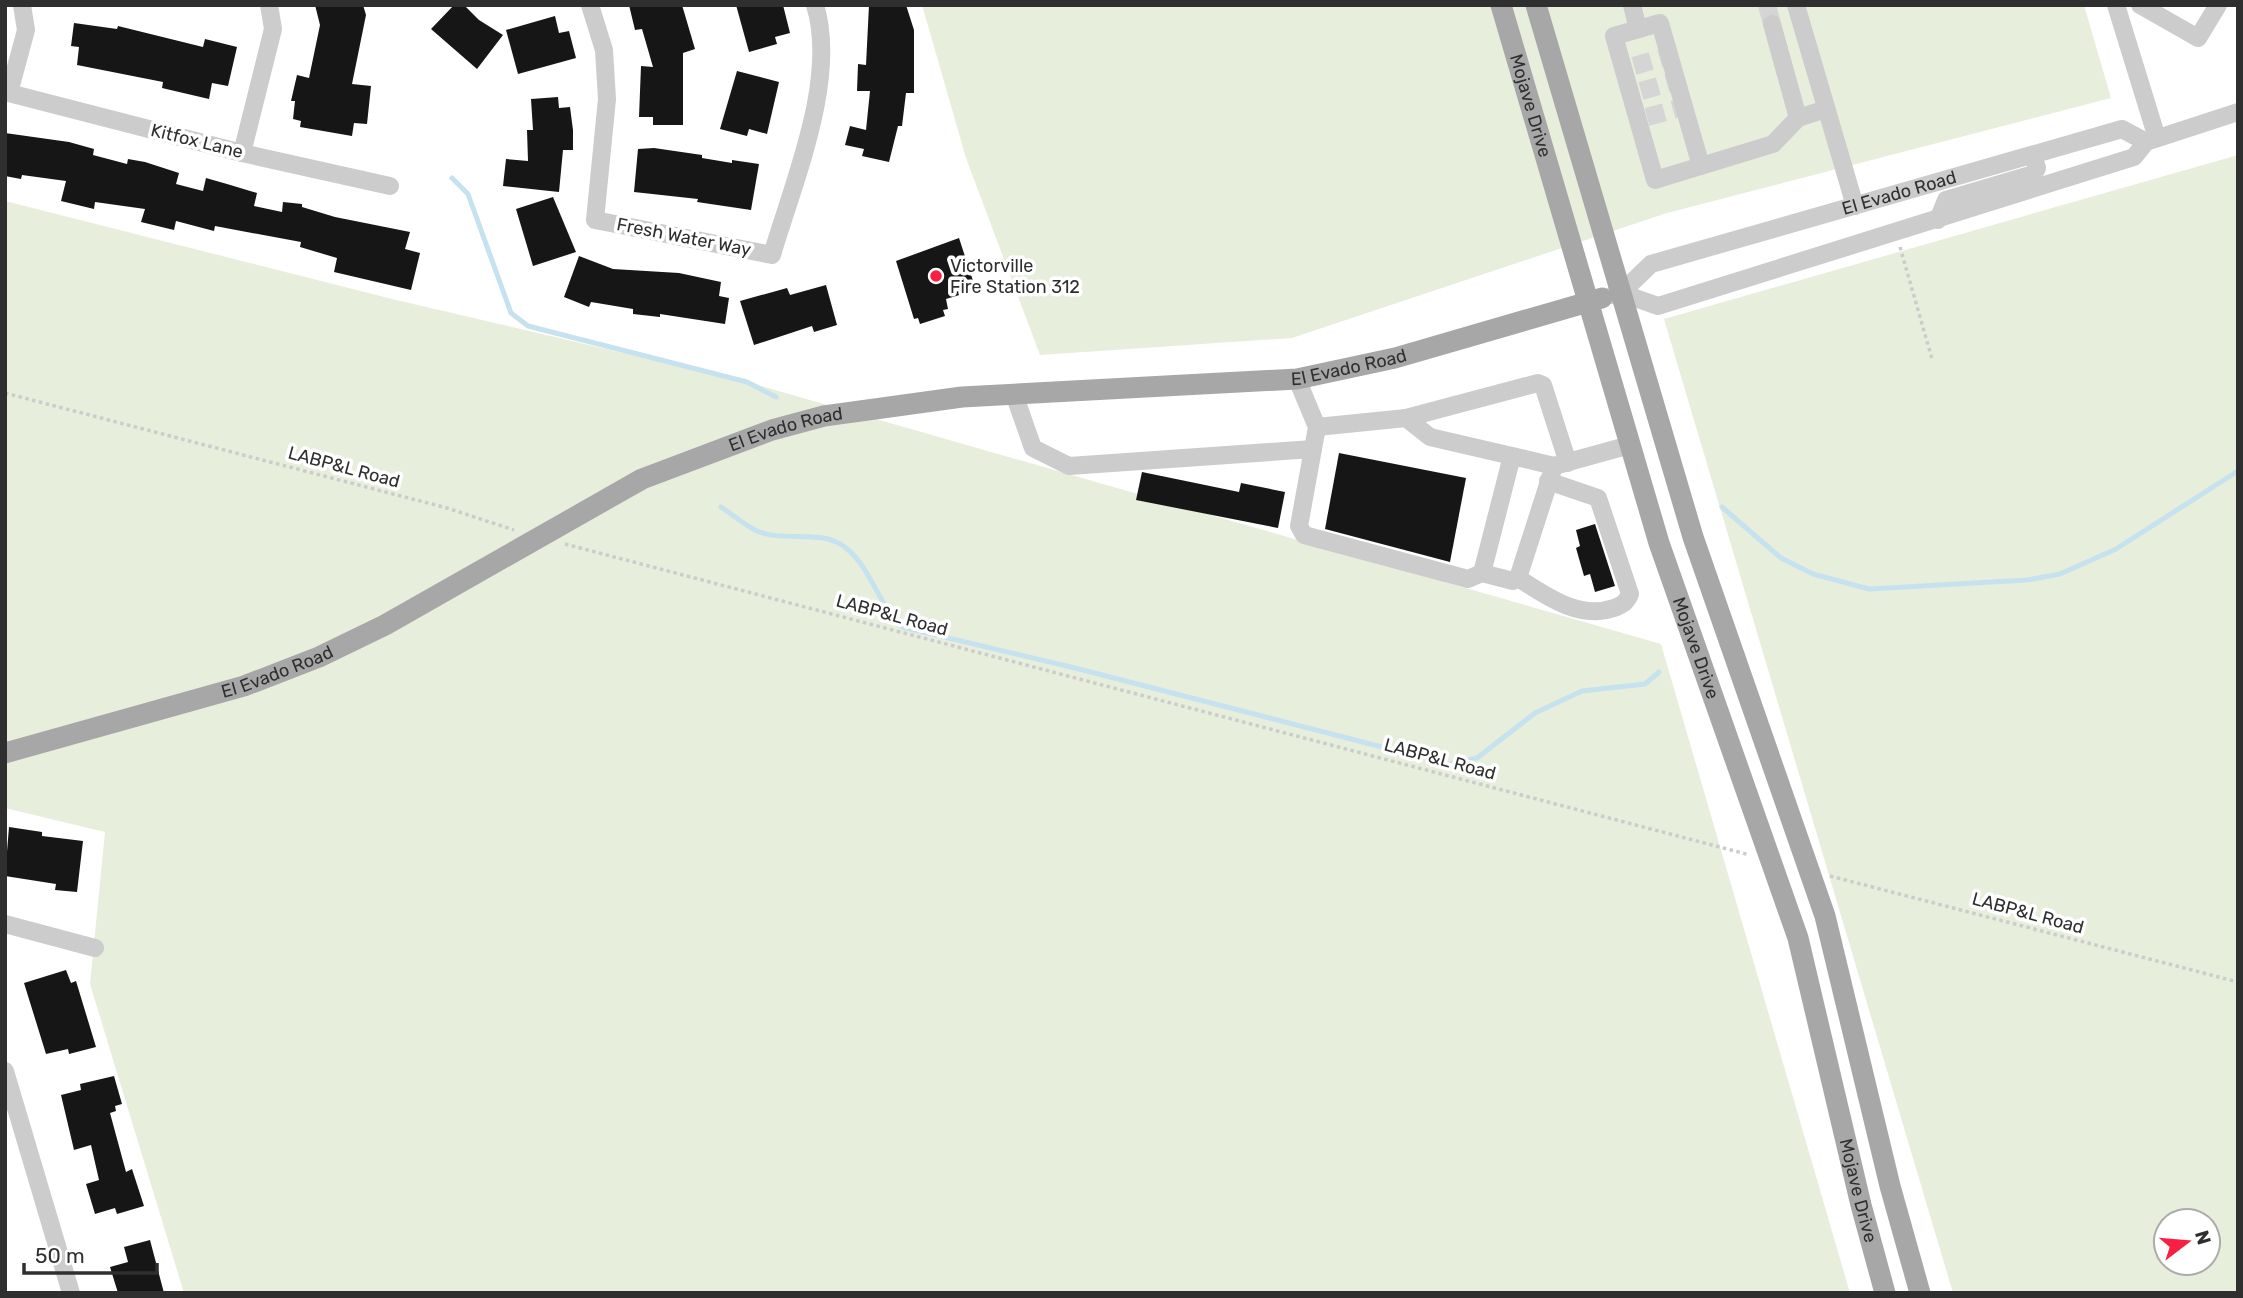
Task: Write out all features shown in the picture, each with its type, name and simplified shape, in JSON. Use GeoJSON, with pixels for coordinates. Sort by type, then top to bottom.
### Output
{"type":"FeatureCollection","features":[{"type":"Feature","properties":{"kind":"main road","name":"Mojave Drive"},"geometry":{"type":"LineString","coordinates":[[1501,5],[1603,298],[1693,537],[1811,871],[1835,951],[1890,1186],[1920,1293]]}},
{"type":"Feature","properties":{"kind":"main road","name":"Mojave Drive"},"geometry":{"type":"LineString","coordinates":[[1536,5],[1603,298],[1630,445],[1659,543],[1772,860],[1805,962],[1861,1205],[1885,1293]]}},
{"type":"Feature","properties":{"kind":"main road","name":"El Evado Road"},"geometry":{"type":"LineString","coordinates":[[5,753],[244,686],[307,662],[385,625],[642,479],[772,430],[824,416],[885,406],[1014,394],[1297,379],[1395,358],[1603,298]]}},
{"type":"Feature","properties":{"kind":"street"},"geometry":{"type":"LineString","coordinates":[[7,93],[26,30],[22,5]]}},
{"type":"Feature","properties":{"kind":"street"},"geometry":{"type":"LineString","coordinates":[[242,153],[273,29],[269,5]]}},
{"type":"Feature","properties":{"kind":"street","name":"Fresh Water Way"},"geometry":{"type":"LineString","coordinates":[[590,5],[604,50],[607,99],[595,220],[772,255],[821,87],[822,51],[815,5]]}},
{"type":"Feature","properties":{"kind":"street"},"geometry":{"type":"LineString","coordinates":[[1632,5],[1638,29]]}},
{"type":"Feature","properties":{"kind":"street"},"geometry":{"type":"LineString","coordinates":[[1796,5],[1855,206]]}},
{"type":"Feature","properties":{"kind":"street"},"geometry":{"type":"LineString","coordinates":[[2116,5],[2152,140]]}},
{"type":"Feature","properties":{"kind":"street"},"geometry":{"type":"LineString","coordinates":[[2140,5],[2198,37],[2218,5]]}},
{"type":"Feature","properties":{"kind":"street"},"geometry":{"type":"LineString","coordinates":[[1701,166],[1665,56],[1660,23],[1614,36],[1629,67],[1643,119],[1654,180],[1701,166],[1773,144],[1798,118],[1826,109]]}},
{"type":"Feature","properties":{"kind":"street"},"geometry":{"type":"LineString","coordinates":[[1772,24],[1798,118]]}},
{"type":"Feature","properties":{"kind":"street","name":"Kitfox Lane"},"geometry":{"type":"LineString","coordinates":[[7,93],[242,153],[390,186]]}},
{"type":"Feature","properties":{"kind":"street","name":"El Evado Road"},"geometry":{"type":"LineString","coordinates":[[1603,298],[1657,306],[2134,157],[2152,140],[2238,112]]}},
{"type":"Feature","properties":{"kind":"street","name":"El Evado Road"},"geometry":{"type":"LineString","coordinates":[[1603,298],[1651,264],[2122,129],[2152,140]]}},
{"type":"Feature","properties":{"kind":"street"},"geometry":{"type":"LineString","coordinates":[[1938,220],[1947,200],[2034,174],[2037,168],[2033,155]]}},
{"type":"Feature","properties":{"kind":"street"},"geometry":{"type":"LineString","coordinates":[[1297,379],[1317,427],[1299,526],[1304,534],[1468,579],[1482,573],[1513,581],[1518,578],[1557,470],[1543,385],[1538,383],[1406,418],[1317,427]]}},
{"type":"Feature","properties":{"kind":"street"},"geometry":{"type":"LineString","coordinates":[[1014,394],[1033,448],[1069,466],[1314,449]]}},
{"type":"Feature","properties":{"kind":"street"},"geometry":{"type":"LineString","coordinates":[[1406,418],[1430,437],[1513,456],[1557,470],[1598,498],[1629,594],[1621,605],[1595,612],[1550,600],[1518,578]]}},
{"type":"Feature","properties":{"kind":"street"},"geometry":{"type":"LineString","coordinates":[[1557,470],[1630,445]]}},
{"type":"Feature","properties":{"kind":"street"},"geometry":{"type":"LineString","coordinates":[[1482,573],[1513,456]]}},
{"type":"Feature","properties":{"kind":"street"},"geometry":{"type":"LineString","coordinates":[[5,924],[95,948]]}},
{"type":"Feature","properties":{"kind":"street"},"geometry":{"type":"LineString","coordinates":[[5,1071],[71,1293]]}},
{"type":"Feature","properties":{"kind":"path"},"geometry":{"type":"LineString","coordinates":[[1896,233],[1933,359]]}},
{"type":"Feature","properties":{"kind":"path","name":"LABP&L Road"},"geometry":{"type":"LineString","coordinates":[[5,393],[447,508],[537,537],[1772,860]]}},
{"type":"Feature","properties":{"kind":"path","name":"LABP&L Road"},"geometry":{"type":"LineString","coordinates":[[1811,871],[2238,982]]}},
{"type":"Feature","properties":{"kind":"green space"},"geometry":{"type":"Polygon","coordinates":[[[922,5],[2084,5],[2111,98],[1667,213],[1292,338],[1040,355],[966,158],[922,5]]]}},
{"type":"Feature","properties":{"kind":"green space"},"geometry":{"type":"Polygon","coordinates":[[[2238,155],[2238,1293],[1953,1293],[1664,319],[2238,155]]]}},
{"type":"Feature","properties":{"kind":"green space"},"geometry":{"type":"Polygon","coordinates":[[[5,201],[392,299],[747,382],[1661,644],[1850,1293],[184,1293],[90,984],[105,832],[5,808],[5,201]]]}},
{"type":"Feature","properties":{"kind":"building"},"geometry":{"type":"Polygon","coordinates":[[[315,5],[363,5],[366,15],[352,84],[371,86],[367,124],[354,123],[352,136],[300,127],[301,121],[293,119],[295,101],[291,101],[297,75],[309,78],[320,25],[315,5]]]}},
{"type":"Feature","properties":{"kind":"building"},"geometry":{"type":"Polygon","coordinates":[[[454,5],[464,5],[479,20],[503,35],[477,69],[431,29],[454,5]]]}},
{"type":"Feature","properties":{"kind":"building"},"geometry":{"type":"Polygon","coordinates":[[[629,5],[682,5],[695,49],[683,53],[683,125],[653,125],[653,117],[639,117],[641,66],[653,67],[642,29],[635,30],[629,5]]]}},
{"type":"Feature","properties":{"kind":"building"},"geometry":{"type":"Polygon","coordinates":[[[736,5],[783,5],[790,33],[775,37],[777,44],[749,52],[736,5]]]}},
{"type":"Feature","properties":{"kind":"building"},"geometry":{"type":"Polygon","coordinates":[[[869,5],[906,5],[914,30],[914,93],[906,93],[902,126],[898,126],[889,162],[862,156],[864,149],[845,145],[850,126],[866,130],[870,91],[857,91],[858,64],[866,65],[869,5]]]}},
{"type":"Feature","properties":{"kind":"building"},"geometry":{"type":"Polygon","coordinates":[[[555,16],[559,33],[569,31],[576,58],[518,74],[506,30],[555,16]]]}},
{"type":"Feature","properties":{"kind":"building"},"geometry":{"type":"Polygon","coordinates":[[[74,23],[117,29],[118,26],[203,47],[205,39],[237,47],[228,86],[212,83],[209,99],[162,88],[163,82],[77,65],[79,47],[71,46],[74,23]]]}},
{"type":"Feature","properties":{"kind":"building"},"geometry":{"type":"Polygon","coordinates":[[[737,71],[779,82],[767,134],[749,129],[747,136],[720,129],[737,71]]]}},
{"type":"Feature","properties":{"kind":"building"},"geometry":{"type":"Polygon","coordinates":[[[558,97],[559,108],[570,107],[573,130],[573,150],[563,150],[559,192],[503,186],[506,159],[528,161],[527,130],[533,130],[531,99],[558,97]]]}},
{"type":"Feature","properties":{"kind":"building"},"geometry":{"type":"Polygon","coordinates":[[[5,133],[69,142],[94,149],[93,155],[127,164],[128,159],[145,162],[179,173],[176,184],[203,191],[206,178],[227,184],[257,193],[254,206],[282,212],[283,202],[302,204],[302,207],[335,217],[410,232],[405,249],[420,253],[411,290],[334,272],[337,258],[300,247],[301,242],[215,226],[214,231],[176,221],[174,230],[141,222],[145,209],[95,202],[94,209],[61,201],[66,181],[22,175],[21,179],[5,176],[5,133]]]}},
{"type":"Feature","properties":{"kind":"building"},"geometry":{"type":"Polygon","coordinates":[[[654,148],[702,155],[702,158],[732,163],[732,160],[759,164],[751,210],[697,202],[698,199],[634,192],[638,149],[654,148]]]}},
{"type":"Feature","properties":{"kind":"building"},"geometry":{"type":"Polygon","coordinates":[[[553,197],[576,252],[533,266],[516,209],[553,197]]]}},
{"type":"Feature","properties":{"kind":"building","name":"Victorville Fire Station 312"},"geometry":{"type":"Polygon","coordinates":[[[959,238],[976,290],[946,299],[948,309],[943,310],[945,316],[920,324],[918,318],[914,319],[896,261],[959,238]]]}},
{"type":"Feature","properties":{"kind":"building"},"geometry":{"type":"Polygon","coordinates":[[[579,256],[613,269],[679,273],[721,282],[719,296],[729,298],[725,324],[660,314],[660,317],[633,314],[633,309],[591,302],[589,307],[564,297],[579,256]]]}},
{"type":"Feature","properties":{"kind":"building"},"geometry":{"type":"Polygon","coordinates":[[[826,285],[837,325],[814,332],[812,326],[754,345],[740,301],[787,288],[790,295],[826,285]]]}},
{"type":"Feature","properties":{"kind":"building"},"geometry":{"type":"Polygon","coordinates":[[[1339,453],[1466,478],[1450,562],[1325,529],[1339,453]]]}},
{"type":"Feature","properties":{"kind":"building"},"geometry":{"type":"Polygon","coordinates":[[[1142,472],[1239,492],[1241,483],[1285,492],[1278,528],[1136,500],[1142,472]]]}},
{"type":"Feature","properties":{"kind":"building"},"geometry":{"type":"Polygon","coordinates":[[[1595,524],[1615,586],[1595,592],[1590,574],[1584,576],[1576,548],[1580,546],[1576,530],[1595,524]]]}},
{"type":"Feature","properties":{"kind":"building"},"geometry":{"type":"Polygon","coordinates":[[[9,827],[42,832],[42,836],[83,841],[77,892],[55,890],[56,884],[5,876],[9,827]]]}},
{"type":"Feature","properties":{"kind":"building"},"geometry":{"type":"Polygon","coordinates":[[[66,970],[71,983],[76,981],[96,1047],[69,1054],[68,1049],[46,1054],[24,983],[66,970]]]}},
{"type":"Feature","properties":{"kind":"building"},"geometry":{"type":"Polygon","coordinates":[[[114,1076],[122,1104],[115,1106],[116,1111],[110,1113],[126,1172],[132,1169],[144,1206],[117,1214],[115,1208],[95,1214],[86,1184],[99,1180],[91,1145],[74,1150],[61,1095],[81,1090],[80,1084],[114,1076]]]}},
{"type":"Feature","properties":{"kind":"building"},"geometry":{"type":"Polygon","coordinates":[[[150,1240],[164,1293],[118,1293],[110,1267],[128,1262],[124,1247],[150,1240]]]}},
{"type":"Feature","properties":{"kind":"waterway"},"geometry":{"type":"LineString","coordinates":[[452,178],[468,194],[511,313],[528,326],[747,382],[776,397]]}},
{"type":"Feature","properties":{"kind":"waterway"},"geometry":{"type":"LineString","coordinates":[[1722,507],[1781,558],[1813,574],[1869,589],[2027,580],[2060,574],[2116,549],[2238,471]]}},
{"type":"Feature","properties":{"kind":"waterway"},"geometry":{"type":"LineString","coordinates":[[721,507],[757,531],[779,536],[826,539],[846,548],[862,566],[887,608],[902,627],[1075,668],[1448,764],[1477,758],[1535,713],[1582,691],[1645,684],[1659,672]]}},
{"type":"Feature","properties":{"kind":"tunnel"},"geometry":{"type":"LineString","coordinates":[[1767,5],[1772,24]]}},
{"type":"Feature","properties":{"kind":"tunnel"},"geometry":{"type":"LineString","coordinates":[[1634,66],[1661,58]]}},
{"type":"Feature","properties":{"kind":"tunnel"},"geometry":{"type":"LineString","coordinates":[[1641,91],[1669,83]]}},
{"type":"Feature","properties":{"kind":"tunnel"},"geometry":{"type":"LineString","coordinates":[[1647,117],[1676,109]]}},
{"type":"Feature","properties":{"kind":"place","name":"Victorville Fire Station 312"},"geometry":{"type":"Point","coordinates":[936,276]}}]}
